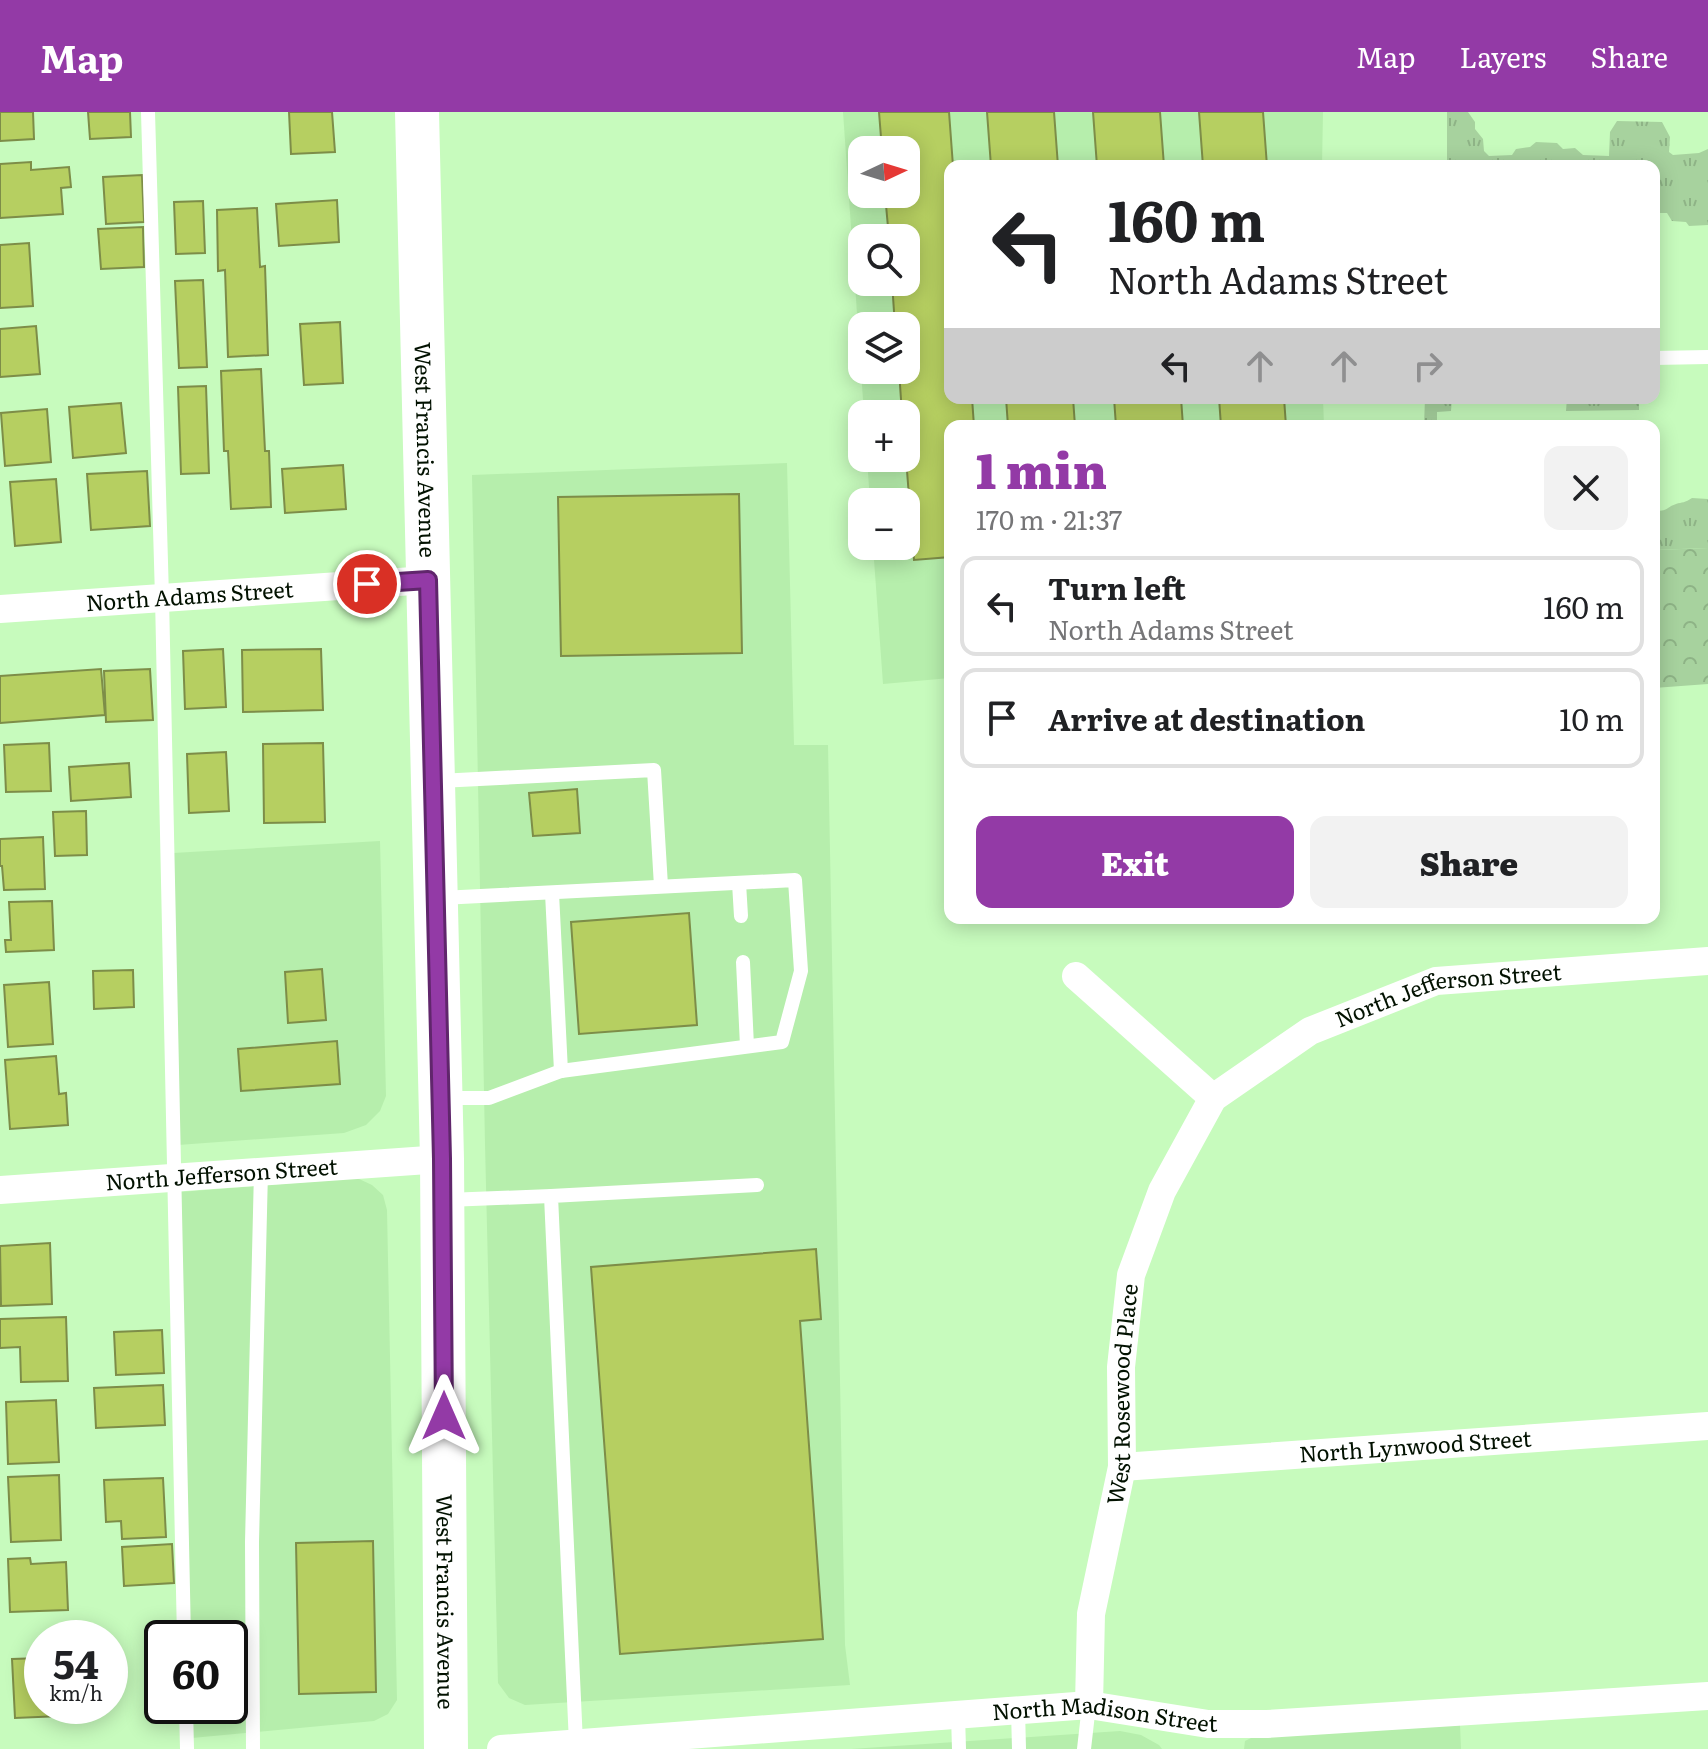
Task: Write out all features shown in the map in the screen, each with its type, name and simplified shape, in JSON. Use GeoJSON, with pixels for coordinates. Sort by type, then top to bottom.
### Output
{"type":"FeatureCollection","features":[{"type":"Feature","properties":{"kind":"main road","name":"West Francis Avenue"},"geometry":{"type":"LineString","coordinates":[[417,112],[442,1180],[446,1749]]}},
{"type":"Feature","properties":{"kind":"street","name":"North Adams Street"},"geometry":{"type":"LineString","coordinates":[[0,609],[428,580]]}},
{"type":"Feature","properties":{"kind":"street","name":"North Jefferson Street"},"geometry":{"type":"LineString","coordinates":[[1213,1098],[1310,1031],[1436,981],[1708,961]]}},
{"type":"Feature","properties":{"kind":"street"},"geometry":{"type":"LineString","coordinates":[[1076,976],[1213,1098]]}},
{"type":"Feature","properties":{"kind":"street","name":"West Rosewood Place"},"geometry":{"type":"LineString","coordinates":[[1089,1705],[1091,1614],[1122,1467],[1121,1367],[1131,1275],[1162,1191],[1213,1098]]}},
{"type":"Feature","properties":{"kind":"street","name":"North Jefferson Street"},"geometry":{"type":"LineString","coordinates":[[0,1190],[261,1171],[442,1180]]}},
{"type":"Feature","properties":{"kind":"street","name":"North Lynwood Street"},"geometry":{"type":"LineString","coordinates":[[1122,1467],[1708,1426]]}},
{"type":"Feature","properties":{"kind":"street","name":"North Madison Street"},"geometry":{"type":"LineString","coordinates":[[501,1749],[1089,1705],[1209,1737],[1267,1724],[1708,1696]]}},
{"type":"Feature","properties":{"kind":"lane"},"geometry":{"type":"LineString","coordinates":[[148,112],[162,597],[184,1620]]}},
{"type":"Feature","properties":{"kind":"lane"},"geometry":{"type":"LineString","coordinates":[[1660,358],[1708,357]]}},
{"type":"Feature","properties":{"kind":"lane"},"geometry":{"type":"LineString","coordinates":[[434,781],[654,770],[661,886]]}},
{"type":"Feature","properties":{"kind":"lane"},"geometry":{"type":"LineString","coordinates":[[436,899],[795,880],[801,971],[782,1042],[561,1071],[489,1098],[440,1098]]}},
{"type":"Feature","properties":{"kind":"lane"},"geometry":{"type":"LineString","coordinates":[[739,883],[741,916]]}},
{"type":"Feature","properties":{"kind":"lane"},"geometry":{"type":"LineString","coordinates":[[552,893],[561,1071]]}},
{"type":"Feature","properties":{"kind":"lane"},"geometry":{"type":"LineString","coordinates":[[743,962],[747,1046]]}},
{"type":"Feature","properties":{"kind":"lane"},"geometry":{"type":"LineString","coordinates":[[253,1749],[252,1542],[261,1171]]}},
{"type":"Feature","properties":{"kind":"lane"},"geometry":{"type":"LineString","coordinates":[[442,1180],[551,1196],[757,1185]]}},
{"type":"Feature","properties":{"kind":"lane"},"geometry":{"type":"LineString","coordinates":[[551,1196],[576,1743]]}},
{"type":"Feature","properties":{"kind":"lane"},"geometry":{"type":"LineString","coordinates":[[1084,1749],[1089,1705]]}},
{"type":"Feature","properties":{"kind":"lane"},"geometry":{"type":"LineString","coordinates":[[1018,1710],[1019,1749]]}},
{"type":"Feature","properties":{"kind":"lane"},"geometry":{"type":"LineString","coordinates":[[958,1715],[959,1749]]}},
{"type":"Feature","properties":{"kind":"lane"},"geometry":{"type":"LineString","coordinates":[[186,1724],[187,1749]]}},
{"type":"Feature","properties":{"kind":"shaded area"},"geometry":{"type":"Polygon","coordinates":[[[843,112],[1323,112],[1322,160],[944,160],[944,404],[1323,404],[1324,420],[944,420],[944,679],[883,684],[874,560],[920,560],[920,488],[869,488],[868,472],[920,472],[920,400],[863,400],[862,384],[920,384],[920,312],[857,312],[856,296],[920,296],[920,224],[851,224],[850,208],[920,208],[920,136],[848,136],[848,184],[843,112]]]}},
{"type":"Feature","properties":{"kind":"shaded area"},"geometry":{"type":"Polygon","coordinates":[[[787,463],[794,745],[828,745],[845,1645],[850,1685],[525,1705],[509,1698],[498,1683],[472,475],[787,463]]]}},
{"type":"Feature","properties":{"kind":"shaded area"},"geometry":{"type":"Polygon","coordinates":[[[380,841],[386,1096],[380,1111],[366,1125],[344,1133],[178,1145],[173,853],[380,841]]]}},
{"type":"Feature","properties":{"kind":"shaded area"},"geometry":{"type":"Polygon","coordinates":[[[357,1178],[383,1195],[387,1210],[397,1700],[388,1714],[374,1721],[192,1738],[192,1724],[248,1724],[248,1620],[189,1620],[180,1192],[357,1178]]]}},
{"type":"Feature","properties":{"kind":"shaded area"},"geometry":{"type":"Polygon","coordinates":[[[1460,1725],[1461,1749],[1244,1749],[1245,1741],[1251,1738],[1460,1725]]]}},
{"type":"Feature","properties":{"kind":"shaded area"},"geometry":{"type":"Polygon","coordinates":[[[1120,1731],[1141,1735],[1162,1749],[851,1749],[1120,1731]]]}},
{"type":"Feature","properties":{"kind":"green space"},"geometry":{"type":"Polygon","coordinates":[[[1447,112],[1468,112],[1489,156],[1512,155],[1516,149],[1530,147],[1536,142],[1557,143],[1563,149],[1575,148],[1583,155],[1609,156],[1610,132],[1617,121],[1662,122],[1670,137],[1669,152],[1673,155],[1699,153],[1708,149],[1708,225],[1689,226],[1686,222],[1672,221],[1667,213],[1660,213],[1660,160],[1447,160],[1447,112]]]}},
{"type":"Feature","properties":{"kind":"green space"},"geometry":{"type":"Polygon","coordinates":[[[1425,404],[1452,404],[1451,411],[1437,412],[1437,420],[1424,420],[1425,404]]]}},
{"type":"Feature","properties":{"kind":"green space"},"geometry":{"type":"Polygon","coordinates":[[[1567,404],[1639,404],[1639,410],[1566,411],[1567,404]]]}},
{"type":"Feature","properties":{"kind":"green space"},"geometry":{"type":"Polygon","coordinates":[[[1692,498],[1708,499],[1708,548],[1660,550],[1660,510],[1692,498]]]}},
{"type":"Feature","properties":{"kind":"green space"},"geometry":{"type":"Polygon","coordinates":[[[1708,548],[1708,684],[1660,688],[1660,550],[1708,548]]]}},
{"type":"Feature","properties":{"kind":"building"},"geometry":{"type":"Polygon","coordinates":[[[0,112],[33,112],[34,139],[0,141],[0,112]]]}},
{"type":"Feature","properties":{"kind":"building"},"geometry":{"type":"Polygon","coordinates":[[[88,112],[130,112],[131,137],[90,139],[88,112]]]}},
{"type":"Feature","properties":{"kind":"building"},"geometry":{"type":"Polygon","coordinates":[[[289,112],[332,112],[335,152],[291,154],[289,112]]]}},
{"type":"Feature","properties":{"kind":"building"},"geometry":{"type":"Polygon","coordinates":[[[879,112],[949,112],[953,160],[944,160],[944,404],[972,404],[974,420],[944,420],[944,558],[920,560],[920,488],[908,488],[907,472],[920,472],[920,400],[901,400],[900,384],[920,384],[920,312],[894,312],[893,296],[920,296],[920,224],[888,224],[886,208],[920,208],[920,136],[881,136],[879,112]]]}},
{"type":"Feature","properties":{"kind":"building"},"geometry":{"type":"Polygon","coordinates":[[[987,112],[1054,112],[1058,160],[991,160],[987,112]]]}},
{"type":"Feature","properties":{"kind":"building"},"geometry":{"type":"Polygon","coordinates":[[[1093,112],[1160,112],[1164,160],[1097,160],[1093,112]]]}},
{"type":"Feature","properties":{"kind":"building"},"geometry":{"type":"Polygon","coordinates":[[[1199,112],[1263,112],[1267,160],[1203,160],[1199,112]]]}},
{"type":"Feature","properties":{"kind":"building"},"geometry":{"type":"Polygon","coordinates":[[[31,162],[31,170],[69,167],[71,187],[61,188],[63,214],[0,218],[0,164],[31,162]]]}},
{"type":"Feature","properties":{"kind":"building"},"geometry":{"type":"Polygon","coordinates":[[[142,175],[144,222],[106,224],[103,177],[142,175]]]}},
{"type":"Feature","properties":{"kind":"building"},"geometry":{"type":"Polygon","coordinates":[[[337,200],[339,242],[279,246],[276,204],[337,200]]]}},
{"type":"Feature","properties":{"kind":"building"},"geometry":{"type":"Polygon","coordinates":[[[203,201],[205,253],[176,254],[174,202],[203,201]]]}},
{"type":"Feature","properties":{"kind":"building"},"geometry":{"type":"Polygon","coordinates":[[[257,208],[260,267],[265,266],[268,355],[228,357],[225,270],[218,271],[217,210],[257,208]]]}},
{"type":"Feature","properties":{"kind":"building"},"geometry":{"type":"Polygon","coordinates":[[[143,227],[144,267],[101,269],[98,229],[143,227]]]}},
{"type":"Feature","properties":{"kind":"building"},"geometry":{"type":"Polygon","coordinates":[[[29,243],[33,306],[0,308],[0,245],[29,243]]]}},
{"type":"Feature","properties":{"kind":"building"},"geometry":{"type":"Polygon","coordinates":[[[203,280],[207,367],[179,368],[175,281],[203,280]]]}},
{"type":"Feature","properties":{"kind":"building"},"geometry":{"type":"Polygon","coordinates":[[[340,322],[343,383],[304,385],[300,324],[340,322]]]}},
{"type":"Feature","properties":{"kind":"building"},"geometry":{"type":"Polygon","coordinates":[[[36,326],[40,374],[0,377],[0,329],[36,326]]]}},
{"type":"Feature","properties":{"kind":"building"},"geometry":{"type":"Polygon","coordinates":[[[261,369],[271,507],[231,509],[228,451],[224,451],[221,371],[261,369]]]}},
{"type":"Feature","properties":{"kind":"building"},"geometry":{"type":"Polygon","coordinates":[[[206,386],[209,473],[181,474],[178,387],[206,386]]]}},
{"type":"Feature","properties":{"kind":"building"},"geometry":{"type":"Polygon","coordinates":[[[121,403],[126,453],[73,458],[69,407],[121,403]]]}},
{"type":"Feature","properties":{"kind":"building"},"geometry":{"type":"Polygon","coordinates":[[[1006,404],[1073,404],[1075,420],[1008,420],[1006,404]]]}},
{"type":"Feature","properties":{"kind":"building"},"geometry":{"type":"Polygon","coordinates":[[[1114,404],[1181,404],[1183,420],[1116,420],[1114,404]]]}},
{"type":"Feature","properties":{"kind":"building"},"geometry":{"type":"Polygon","coordinates":[[[1219,404],[1284,404],[1286,420],[1221,420],[1219,404]]]}},
{"type":"Feature","properties":{"kind":"building"},"geometry":{"type":"Polygon","coordinates":[[[47,409],[51,462],[5,466],[1,413],[47,409]]]}},
{"type":"Feature","properties":{"kind":"building"},"geometry":{"type":"Polygon","coordinates":[[[343,465],[346,509],[285,513],[282,469],[343,465]]]}},
{"type":"Feature","properties":{"kind":"building"},"geometry":{"type":"Polygon","coordinates":[[[147,471],[150,526],[91,530],[87,474],[147,471]]]}},
{"type":"Feature","properties":{"kind":"building"},"geometry":{"type":"Polygon","coordinates":[[[56,479],[61,542],[15,546],[10,482],[56,479]]]}},
{"type":"Feature","properties":{"kind":"building"},"geometry":{"type":"Polygon","coordinates":[[[739,494],[742,653],[561,656],[558,497],[739,494]]]}},
{"type":"Feature","properties":{"kind":"building"},"geometry":{"type":"Polygon","coordinates":[[[223,649],[226,707],[185,709],[183,651],[223,649]]]}},
{"type":"Feature","properties":{"kind":"building"},"geometry":{"type":"Polygon","coordinates":[[[321,649],[323,710],[243,712],[242,650],[321,649]]]}},
{"type":"Feature","properties":{"kind":"building"},"geometry":{"type":"Polygon","coordinates":[[[101,669],[105,715],[0,723],[0,676],[101,669]]]}},
{"type":"Feature","properties":{"kind":"building"},"geometry":{"type":"Polygon","coordinates":[[[150,669],[153,720],[106,722],[104,671],[150,669]]]}},
{"type":"Feature","properties":{"kind":"building"},"geometry":{"type":"Polygon","coordinates":[[[49,743],[51,791],[6,792],[4,745],[49,743]]]}},
{"type":"Feature","properties":{"kind":"building"},"geometry":{"type":"Polygon","coordinates":[[[323,743],[325,822],[264,823],[263,744],[323,743]]]}},
{"type":"Feature","properties":{"kind":"building"},"geometry":{"type":"Polygon","coordinates":[[[226,752],[229,811],[189,813],[187,754],[226,752]]]}},
{"type":"Feature","properties":{"kind":"building"},"geometry":{"type":"Polygon","coordinates":[[[129,763],[131,797],[71,801],[69,767],[129,763]]]}},
{"type":"Feature","properties":{"kind":"building"},"geometry":{"type":"Polygon","coordinates":[[[577,789],[580,833],[533,836],[529,793],[577,789]]]}},
{"type":"Feature","properties":{"kind":"building"},"geometry":{"type":"Polygon","coordinates":[[[86,811],[87,855],[55,856],[53,812],[86,811]]]}},
{"type":"Feature","properties":{"kind":"building"},"geometry":{"type":"Polygon","coordinates":[[[43,837],[45,889],[4,890],[0,839],[43,837]]]}},
{"type":"Feature","properties":{"kind":"building"},"geometry":{"type":"Polygon","coordinates":[[[52,901],[54,950],[6,952],[5,940],[11,940],[9,902],[52,901]]]}},
{"type":"Feature","properties":{"kind":"building"},"geometry":{"type":"Polygon","coordinates":[[[689,913],[697,1025],[579,1034],[571,922],[689,913]]]}},
{"type":"Feature","properties":{"kind":"building"},"geometry":{"type":"Polygon","coordinates":[[[322,969],[326,1020],[288,1023],[285,972],[322,969]]]}},
{"type":"Feature","properties":{"kind":"building"},"geometry":{"type":"Polygon","coordinates":[[[133,970],[134,1007],[94,1009],[93,971],[133,970]]]}},
{"type":"Feature","properties":{"kind":"building"},"geometry":{"type":"Polygon","coordinates":[[[49,982],[53,1044],[8,1047],[4,985],[49,982]]]}},
{"type":"Feature","properties":{"kind":"building"},"geometry":{"type":"Polygon","coordinates":[[[337,1041],[340,1084],[241,1091],[238,1049],[337,1041]]]}},
{"type":"Feature","properties":{"kind":"building"},"geometry":{"type":"Polygon","coordinates":[[[56,1056],[59,1094],[66,1093],[68,1125],[10,1129],[5,1060],[56,1056]]]}},
{"type":"Feature","properties":{"kind":"building"},"geometry":{"type":"Polygon","coordinates":[[[50,1243],[52,1304],[1,1306],[0,1246],[50,1243]]]}},
{"type":"Feature","properties":{"kind":"building"},"geometry":{"type":"Polygon","coordinates":[[[816,1249],[821,1319],[800,1321],[823,1639],[620,1654],[591,1267],[816,1249]]]}},
{"type":"Feature","properties":{"kind":"building"},"geometry":{"type":"Polygon","coordinates":[[[66,1317],[68,1381],[21,1382],[20,1347],[0,1348],[0,1319],[66,1317]]]}},
{"type":"Feature","properties":{"kind":"building"},"geometry":{"type":"Polygon","coordinates":[[[162,1330],[164,1373],[116,1375],[114,1332],[162,1330]]]}},
{"type":"Feature","properties":{"kind":"building"},"geometry":{"type":"Polygon","coordinates":[[[163,1385],[165,1425],[96,1428],[94,1388],[163,1385]]]}},
{"type":"Feature","properties":{"kind":"building"},"geometry":{"type":"Polygon","coordinates":[[[56,1400],[59,1462],[8,1464],[6,1402],[56,1400]]]}},
{"type":"Feature","properties":{"kind":"building"},"geometry":{"type":"Polygon","coordinates":[[[59,1475],[61,1540],[11,1542],[8,1477],[59,1475]]]}},
{"type":"Feature","properties":{"kind":"building"},"geometry":{"type":"Polygon","coordinates":[[[163,1478],[166,1537],[122,1539],[121,1521],[106,1522],[104,1480],[163,1478]]]}},
{"type":"Feature","properties":{"kind":"building"},"geometry":{"type":"Polygon","coordinates":[[[373,1541],[376,1692],[299,1694],[296,1543],[373,1541]]]}},
{"type":"Feature","properties":{"kind":"building"},"geometry":{"type":"Polygon","coordinates":[[[172,1544],[174,1583],[124,1586],[122,1547],[172,1544]]]}},
{"type":"Feature","properties":{"kind":"building"},"geometry":{"type":"Polygon","coordinates":[[[30,1558],[31,1564],[66,1562],[68,1610],[10,1612],[8,1559],[30,1558]]]}},
{"type":"Feature","properties":{"kind":"building"},"geometry":{"type":"Polygon","coordinates":[[[12,1659],[24,1659],[24,1718],[15,1718],[12,1659]]]}},
{"type":"Feature","properties":{"kind":"route"},"geometry":{"type":"LineString","coordinates":[[367,584],[428,580],[442,1159],[444,1416]]}}]}
